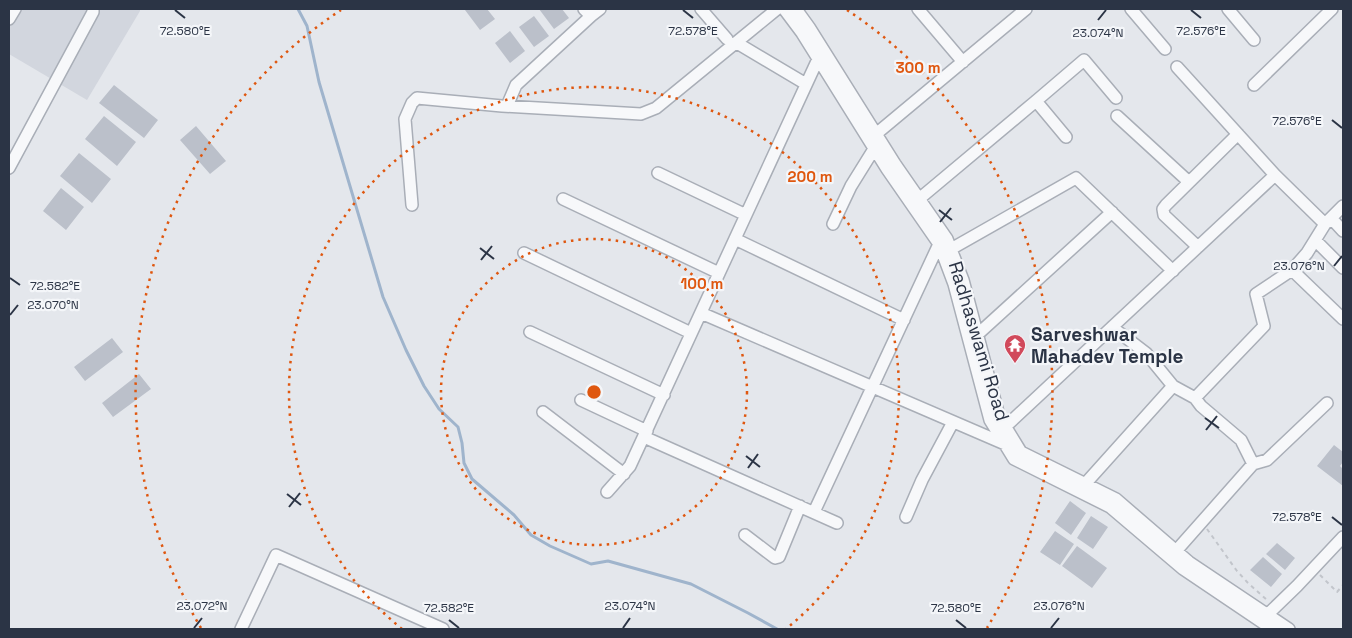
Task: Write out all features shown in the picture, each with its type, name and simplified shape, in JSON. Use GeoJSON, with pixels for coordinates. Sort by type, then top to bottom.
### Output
{"type":"FeatureCollection","features":[{"type":"Feature","properties":{"kind":"street"},"geometry":{"type":"LineString","coordinates":[[9,19],[15,9]]}},
{"type":"Feature","properties":{"kind":"street"},"geometry":{"type":"LineString","coordinates":[[9,168],[93,9]]}},
{"type":"Feature","properties":{"kind":"street"},"geometry":{"type":"LineString","coordinates":[[701,9],[732,41],[806,84]]}},
{"type":"Feature","properties":{"kind":"street"},"geometry":{"type":"LineString","coordinates":[[412,205],[405,119],[412,103],[417,98],[507,106],[641,114],[656,108],[732,41],[777,9]]}},
{"type":"Feature","properties":{"kind":"street","name":"Radhaswami Road"},"geometry":{"type":"LineString","coordinates":[[784,9],[818,59],[874,149],[939,244],[954,284],[990,420],[1014,459],[1110,507],[1183,569],[1272,629]]}},
{"type":"Feature","properties":{"kind":"street","name":"Radhaswami Road"},"geometry":{"type":"LineString","coordinates":[[796,9],[876,134],[947,239],[964,280],[998,416],[1021,452],[1116,499],[1189,562],[1271,611],[1289,629]]}},
{"type":"Feature","properties":{"kind":"street"},"geometry":{"type":"LineString","coordinates":[[918,9],[963,62]]}},
{"type":"Feature","properties":{"kind":"street"},"geometry":{"type":"LineString","coordinates":[[876,134],[1026,9]]}},
{"type":"Feature","properties":{"kind":"street"},"geometry":{"type":"LineString","coordinates":[[1131,9],[1166,49]]}},
{"type":"Feature","properties":{"kind":"street"},"geometry":{"type":"LineString","coordinates":[[1228,9],[1254,40]]}},
{"type":"Feature","properties":{"kind":"street"},"geometry":{"type":"LineString","coordinates":[[1254,85],[1332,9]]}},
{"type":"Feature","properties":{"kind":"street"},"geometry":{"type":"LineString","coordinates":[[507,106],[516,85],[592,11]]}},
{"type":"Feature","properties":{"kind":"street"},"geometry":{"type":"LineString","coordinates":[[607,492],[630,466],[646,434],[818,59]]}},
{"type":"Feature","properties":{"kind":"street"},"geometry":{"type":"LineString","coordinates":[[919,198],[1084,60],[1116,98]]}},
{"type":"Feature","properties":{"kind":"street"},"geometry":{"type":"LineString","coordinates":[[1177,67],[1275,175],[1328,221],[1343,231]]}},
{"type":"Feature","properties":{"kind":"street"},"geometry":{"type":"LineString","coordinates":[[1036,101],[1066,137]]}},
{"type":"Feature","properties":{"kind":"street"},"geometry":{"type":"LineString","coordinates":[[1117,116],[1189,182]]}},
{"type":"Feature","properties":{"kind":"street"},"geometry":{"type":"LineString","coordinates":[[1198,247],[1164,214],[1163,209],[1238,134]]}},
{"type":"Feature","properties":{"kind":"street"},"geometry":{"type":"LineString","coordinates":[[833,224],[851,186],[874,149]]}},
{"type":"Feature","properties":{"kind":"street"},"geometry":{"type":"LineString","coordinates":[[658,173],[746,215]]}},
{"type":"Feature","properties":{"kind":"street"},"geometry":{"type":"LineString","coordinates":[[1005,427],[1275,175]]}},
{"type":"Feature","properties":{"kind":"street"},"geometry":{"type":"LineString","coordinates":[[951,249],[1076,178],[1172,271]]}},
{"type":"Feature","properties":{"kind":"street"},"geometry":{"type":"LineString","coordinates":[[563,199],[720,273]]}},
{"type":"Feature","properties":{"kind":"street"},"geometry":{"type":"LineString","coordinates":[[1195,398],[1264,326],[1256,294],[1292,270],[1307,253],[1328,221],[1343,206]]}},
{"type":"Feature","properties":{"kind":"street"},"geometry":{"type":"LineString","coordinates":[[978,334],[1112,212]]}},
{"type":"Feature","properties":{"kind":"street"},"geometry":{"type":"LineString","coordinates":[[735,239],[904,320]]}},
{"type":"Feature","properties":{"kind":"street"},"geometry":{"type":"LineString","coordinates":[[1315,240],[1343,268]]}},
{"type":"Feature","properties":{"kind":"street"},"geometry":{"type":"LineString","coordinates":[[814,512],[939,244]]}},
{"type":"Feature","properties":{"kind":"street"},"geometry":{"type":"LineString","coordinates":[[524,253],[691,333]]}},
{"type":"Feature","properties":{"kind":"street"},"geometry":{"type":"LineString","coordinates":[[1292,270],[1343,319]]}},
{"type":"Feature","properties":{"kind":"street"},"geometry":{"type":"LineString","coordinates":[[701,313],[1005,444]]}},
{"type":"Feature","properties":{"kind":"street"},"geometry":{"type":"LineString","coordinates":[[1112,327],[1146,353],[1173,386],[1195,398],[1201,406],[1241,440],[1253,464]]}},
{"type":"Feature","properties":{"kind":"street"},"geometry":{"type":"LineString","coordinates":[[530,332],[664,395]]}},
{"type":"Feature","properties":{"kind":"street"},"geometry":{"type":"LineString","coordinates":[[1085,484],[1173,386]]}},
{"type":"Feature","properties":{"kind":"street"},"geometry":{"type":"LineString","coordinates":[[581,400],[646,434],[837,523]]}},
{"type":"Feature","properties":{"kind":"street"},"geometry":{"type":"LineString","coordinates":[[1176,551],[1253,464],[1267,460],[1327,403]]}},
{"type":"Feature","properties":{"kind":"street"},"geometry":{"type":"LineString","coordinates":[[543,412],[624,474]]}},
{"type":"Feature","properties":{"kind":"street"},"geometry":{"type":"LineString","coordinates":[[906,518],[922,480],[953,422]]}},
{"type":"Feature","properties":{"kind":"street"},"geometry":{"type":"LineString","coordinates":[[745,535],[775,558],[779,557],[800,506]]}},
{"type":"Feature","properties":{"kind":"street"},"geometry":{"type":"LineString","coordinates":[[1271,611],[1343,537]]}},
{"type":"Feature","properties":{"kind":"street"},"geometry":{"type":"LineString","coordinates":[[241,629],[276,556],[444,629]]}},
{"type":"Feature","properties":{"kind":"path"},"geometry":{"type":"LineString","coordinates":[[1202,521],[1238,571],[1271,611]]}},
{"type":"Feature","properties":{"kind":"path"},"geometry":{"type":"LineString","coordinates":[[1313,569],[1337,592],[1343,585]]}},
{"type":"Feature","properties":{"kind":"shaded area"},"geometry":{"type":"Polygon","coordinates":[[[9,9],[140,9],[140,11],[87,100],[9,54],[9,9]]]}},
{"type":"Feature","properties":{"kind":"building"},"geometry":{"type":"Polygon","coordinates":[[[466,9],[487,9],[495,19],[480,30],[466,9]]]}},
{"type":"Feature","properties":{"kind":"building"},"geometry":{"type":"Polygon","coordinates":[[[539,9],[562,9],[569,18],[554,29],[539,9]]]}},
{"type":"Feature","properties":{"kind":"building"},"geometry":{"type":"Polygon","coordinates":[[[534,16],[549,36],[534,47],[519,27],[534,16]]]}},
{"type":"Feature","properties":{"kind":"building"},"geometry":{"type":"Polygon","coordinates":[[[510,31],[525,51],[510,63],[495,43],[510,31]]]}},
{"type":"Feature","properties":{"kind":"building"},"geometry":{"type":"Polygon","coordinates":[[[114,85],[158,120],[144,138],[99,103],[114,85]]]}},
{"type":"Feature","properties":{"kind":"building"},"geometry":{"type":"Polygon","coordinates":[[[104,116],[136,142],[117,166],[85,139],[104,116]]]}},
{"type":"Feature","properties":{"kind":"building"},"geometry":{"type":"Polygon","coordinates":[[[196,126],[226,161],[210,174],[180,140],[196,126]]]}},
{"type":"Feature","properties":{"kind":"building"},"geometry":{"type":"Polygon","coordinates":[[[79,153],[111,179],[92,203],[60,176],[79,153]]]}},
{"type":"Feature","properties":{"kind":"building"},"geometry":{"type":"Polygon","coordinates":[[[61,188],[84,207],[66,230],[43,211],[61,188]]]}},
{"type":"Feature","properties":{"kind":"building"},"geometry":{"type":"Polygon","coordinates":[[[112,338],[123,352],[85,381],[74,367],[112,338]]]}},
{"type":"Feature","properties":{"kind":"building"},"geometry":{"type":"Polygon","coordinates":[[[139,374],[151,389],[113,417],[102,403],[139,374]]]}},
{"type":"Feature","properties":{"kind":"building"},"geometry":{"type":"Polygon","coordinates":[[[1334,445],[1343,452],[1343,462],[1340,466],[1343,469],[1343,486],[1317,466],[1334,445]]]}},
{"type":"Feature","properties":{"kind":"building"},"geometry":{"type":"Polygon","coordinates":[[[1070,501],[1086,513],[1071,535],[1055,523],[1070,501]]]}},
{"type":"Feature","properties":{"kind":"building"},"geometry":{"type":"Polygon","coordinates":[[[1091,516],[1108,527],[1093,549],[1077,538],[1091,516]]]}},
{"type":"Feature","properties":{"kind":"building"},"geometry":{"type":"Polygon","coordinates":[[[1055,531],[1074,544],[1060,565],[1040,552],[1055,531]]]}},
{"type":"Feature","properties":{"kind":"building"},"geometry":{"type":"Polygon","coordinates":[[[1277,543],[1295,558],[1285,570],[1266,554],[1277,543]]]}},
{"type":"Feature","properties":{"kind":"building"},"geometry":{"type":"Polygon","coordinates":[[[1077,546],[1107,568],[1092,588],[1062,566],[1077,546]]]}},
{"type":"Feature","properties":{"kind":"building"},"geometry":{"type":"Polygon","coordinates":[[[1263,557],[1282,574],[1271,587],[1250,570],[1263,557]]]}},
{"type":"Feature","properties":{"kind":"waterway"},"geometry":{"type":"LineString","coordinates":[[298,9],[307,26],[319,82],[383,297],[424,386],[439,409],[458,427],[464,463],[472,479],[514,515],[531,535],[550,546],[591,564],[608,561],[691,584],[777,629]]}},
{"type":"Feature","properties":{"kind":"place","name":"Sarveshwar Mahadev Temple"},"geometry":{"type":"Point","coordinates":[1015,364]}}]}
